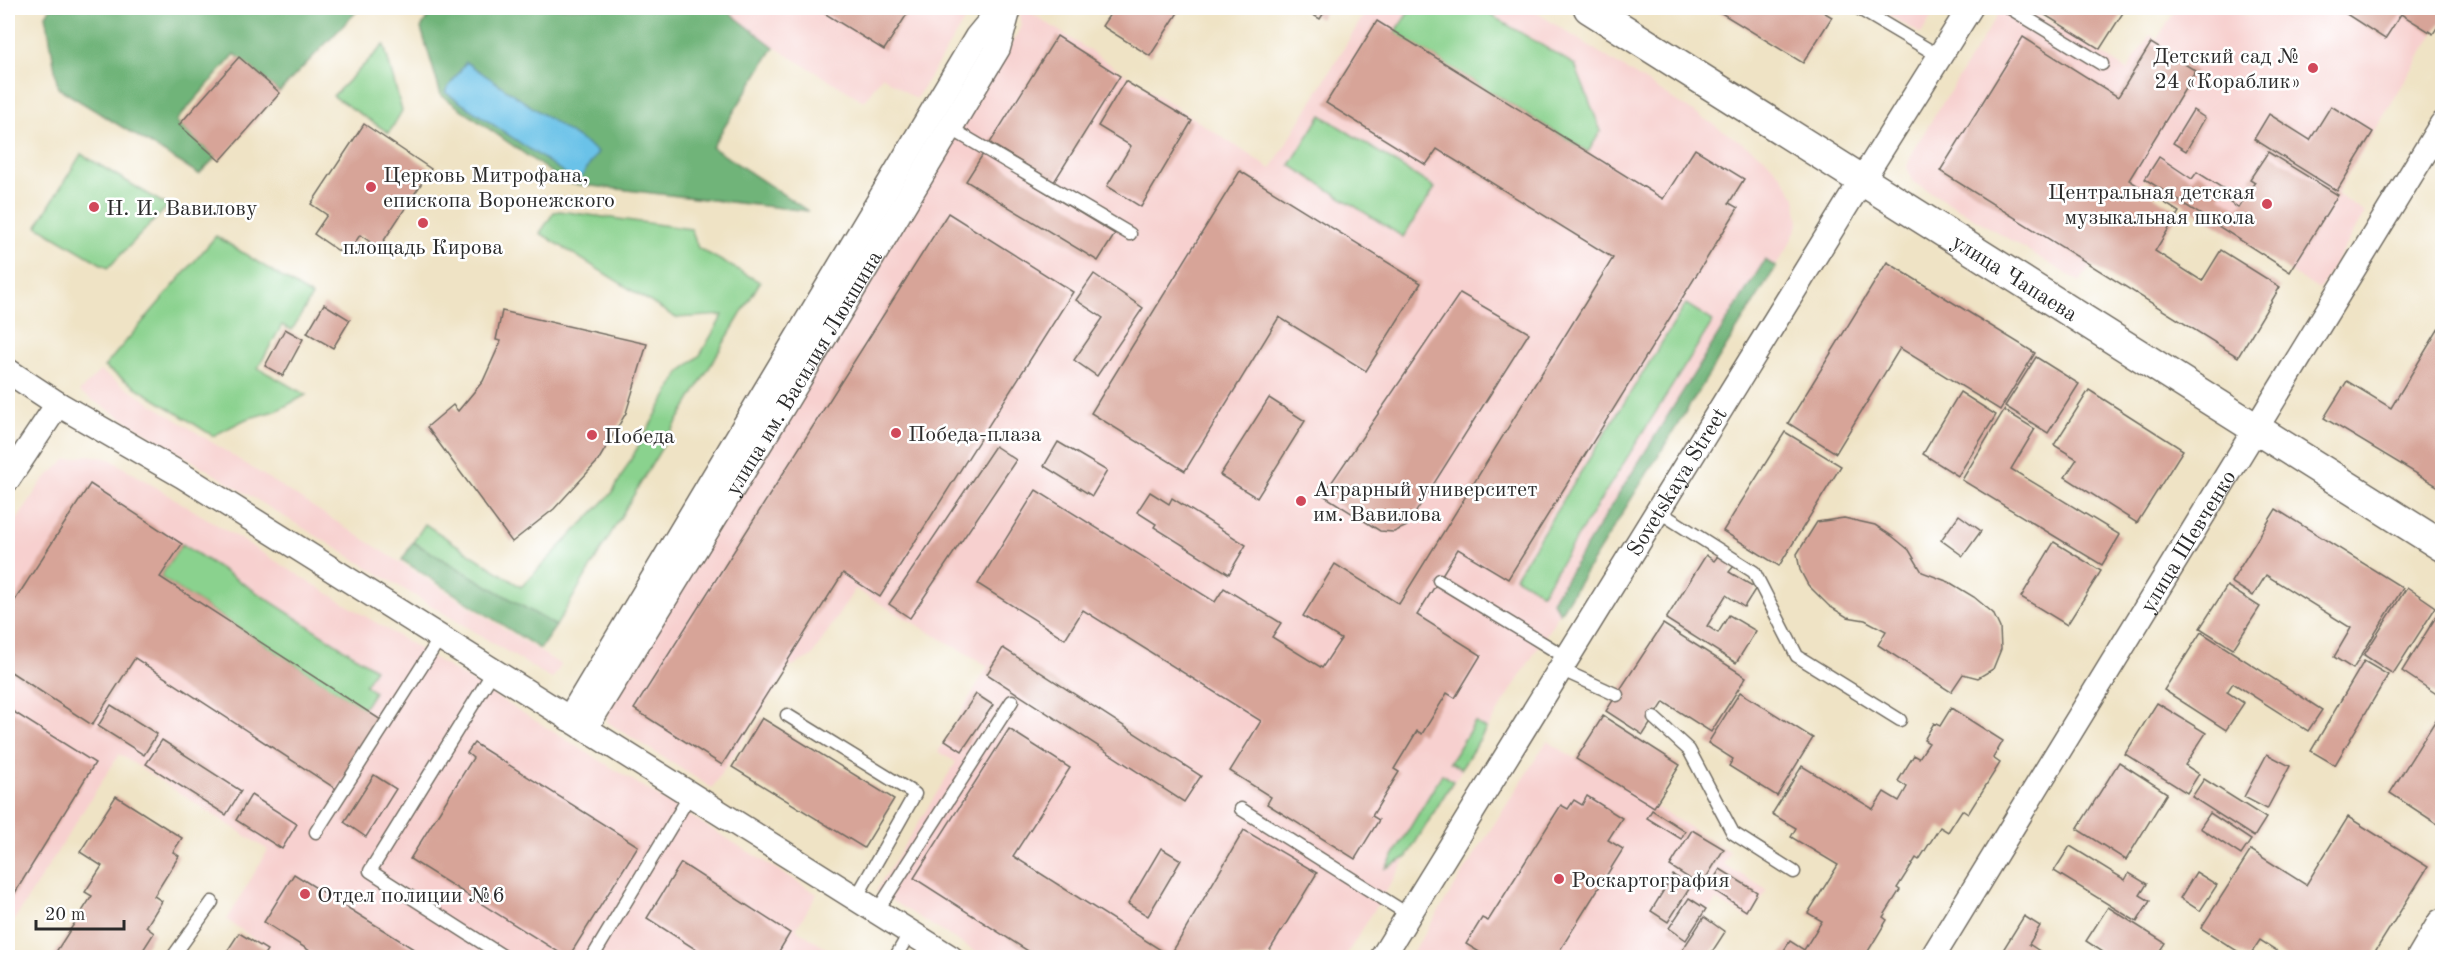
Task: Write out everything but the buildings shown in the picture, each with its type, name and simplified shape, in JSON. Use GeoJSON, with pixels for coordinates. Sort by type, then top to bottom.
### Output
{"type":"FeatureCollection","features":[{"type":"Feature","properties":{"kind":"street","name":"улица им. Василия Люкшина"},"geometry":{"type":"LineString","coordinates":[[577,724],[977,37],[1001,8]]}},
{"type":"Feature","properties":{"kind":"street","name":"улица им. Василия Люкшина"},"geometry":{"type":"LineString","coordinates":[[577,724],[785,403],[998,48],[1009,8]]}},
{"type":"Feature","properties":{"kind":"street","name":"улица Чапаева"},"geometry":{"type":"LineString","coordinates":[[1588,8],[2442,546]]}},
{"type":"Feature","properties":{"kind":"street","name":"Sovetskaya Street"},"geometry":{"type":"LineString","coordinates":[[1382,957],[1970,8]]}},
{"type":"Feature","properties":{"kind":"street","name":"улица Шевченко"},"geometry":{"type":"LineString","coordinates":[[1932,957],[2442,124]]}},
{"type":"Feature","properties":{"kind":"street"},"geometry":{"type":"LineString","coordinates":[[8,371],[58,404],[183,476],[951,957]]}},
{"type":"Feature","properties":{"kind":"street"},"geometry":{"type":"LineString","coordinates":[[11,474],[58,404]]}},
{"type":"Feature","properties":{"kind":"street"},"geometry":{"type":"LineString","coordinates":[[2422,957],[2442,924]]}},
{"type":"Feature","properties":{"kind":"lane"},"geometry":{"type":"LineString","coordinates":[[1858,8],[1939,56]]}},
{"type":"Feature","properties":{"kind":"lane"},"geometry":{"type":"LineString","coordinates":[[2010,8],[2102,64]]}},
{"type":"Feature","properties":{"kind":"lane"},"geometry":{"type":"LineString","coordinates":[[950,128],[1130,234]]}},
{"type":"Feature","properties":{"kind":"lane"},"geometry":{"type":"LineString","coordinates":[[1658,511],[1754,572],[1797,656],[1900,720]]}},
{"type":"Feature","properties":{"kind":"lane"},"geometry":{"type":"LineString","coordinates":[[1439,580],[1564,663],[1617,695]]}},
{"type":"Feature","properties":{"kind":"lane"},"geometry":{"type":"LineString","coordinates":[[316,832],[440,638]]}},
{"type":"Feature","properties":{"kind":"lane"},"geometry":{"type":"LineString","coordinates":[[493,672],[370,871],[506,957]]}},
{"type":"Feature","properties":{"kind":"lane"},"geometry":{"type":"LineString","coordinates":[[877,911],[1012,701]]}},
{"type":"Feature","properties":{"kind":"lane"},"geometry":{"type":"LineString","coordinates":[[787,715],[915,794],[856,898]]}},
{"type":"Feature","properties":{"kind":"lane"},"geometry":{"type":"LineString","coordinates":[[1654,718],[1689,750],[1733,833],[1794,872]]}},
{"type":"Feature","properties":{"kind":"lane"},"geometry":{"type":"LineString","coordinates":[[592,957],[690,795]]}},
{"type":"Feature","properties":{"kind":"lane"},"geometry":{"type":"LineString","coordinates":[[1241,809],[1408,915]]}},
{"type":"Feature","properties":{"kind":"lane"},"geometry":{"type":"LineString","coordinates":[[172,957],[212,902]]}},
{"type":"Feature","properties":{"kind":"lane"},"geometry":{"type":"LineString","coordinates":[[895,957],[910,932]]}},
{"type":"Feature","properties":{"kind":"shaded area"},"geometry":{"type":"Polygon","coordinates":[[[723,8],[972,8],[916,99],[882,76],[864,101],[774,47],[723,8]]]}},
{"type":"Feature","properties":{"kind":"shaded area","name":"Аграрный университет им. Вавилова"},"geometry":{"type":"Polygon","coordinates":[[[1019,8],[1024,8],[1271,169],[1368,8],[1529,8],[1763,156],[1782,176],[1795,197],[1799,222],[1789,245],[1345,957],[984,957],[876,891],[956,762],[938,752],[988,666],[855,589],[812,656],[790,667],[712,788],[607,722],[608,708],[1022,26],[1019,8]]]}},
{"type":"Feature","properties":{"kind":"shaded area"},"geometry":{"type":"Polygon","coordinates":[[[1877,8],[1937,8],[1921,34],[1877,8]]]}},
{"type":"Feature","properties":{"kind":"shaded area"},"geometry":{"type":"Polygon","coordinates":[[[2002,8],[2027,8],[2127,70],[2150,35],[2157,39],[2177,8],[2234,8],[2247,16],[2253,8],[2442,8],[2442,20],[2338,191],[2338,195],[2365,213],[2319,290],[2145,180],[2080,282],[1912,181],[1907,167],[1912,152],[2002,8]]]}},
{"type":"Feature","properties":{"kind":"shaded area"},"geometry":{"type":"Polygon","coordinates":[[[100,371],[561,665],[552,679],[79,392],[100,371]]]}},
{"type":"Feature","properties":{"kind":"shaded area"},"geometry":{"type":"Polygon","coordinates":[[[89,455],[110,459],[817,894],[796,929],[839,957],[279,957],[227,920],[268,850],[119,754],[8,930],[8,534],[43,480],[66,460],[89,455]]]}},
{"type":"Feature","properties":{"kind":"shaded area"},"geometry":{"type":"Polygon","coordinates":[[[1547,741],[1730,852],[1723,864],[1767,890],[1750,919],[1716,900],[1677,957],[1409,958],[1547,741]]]}},
{"type":"Feature","properties":{"kind":"green space"},"geometry":{"type":"Polygon","coordinates":[[[51,8],[360,8],[279,92],[235,54],[176,121],[216,157],[199,174],[58,88],[46,15],[51,8]]]}},
{"type":"Feature","properties":{"kind":"green space"},"geometry":{"type":"Polygon","coordinates":[[[432,8],[723,8],[774,47],[712,147],[808,211],[566,183],[441,95],[421,28],[432,8]]]}},
{"type":"Feature","properties":{"kind":"green space"},"geometry":{"type":"Polygon","coordinates":[[[1411,8],[1479,8],[1575,65],[1601,131],[1588,152],[1395,33],[1411,8]]]}},
{"type":"Feature","properties":{"kind":"green space"},"geometry":{"type":"Polygon","coordinates":[[[384,45],[402,111],[389,133],[333,96],[384,45]]]}},
{"type":"Feature","properties":{"kind":"green space"},"geometry":{"type":"Polygon","coordinates":[[[1321,115],[1435,188],[1403,237],[1290,165],[1321,115]]]}},
{"type":"Feature","properties":{"kind":"green space"},"geometry":{"type":"Polygon","coordinates":[[[81,154],[168,206],[108,268],[37,226],[81,154]]]}},
{"type":"Feature","properties":{"kind":"green space"},"geometry":{"type":"Polygon","coordinates":[[[554,212],[691,229],[698,248],[760,282],[556,626],[413,542],[425,524],[521,587],[612,493],[680,372],[700,355],[723,315],[676,318],[540,233],[554,212]]]}},
{"type":"Feature","properties":{"kind":"green space"},"geometry":{"type":"Polygon","coordinates":[[[216,236],[312,296],[292,330],[282,325],[258,368],[306,395],[278,410],[246,419],[213,436],[104,367],[216,236]]]}},
{"type":"Feature","properties":{"kind":"green space"},"geometry":{"type":"Polygon","coordinates":[[[1765,260],[1776,267],[1560,613],[1552,601],[1765,260]]]}},
{"type":"Feature","properties":{"kind":"green space"},"geometry":{"type":"Polygon","coordinates":[[[1686,304],[1713,321],[1542,593],[1515,577],[1686,304]]]}},
{"type":"Feature","properties":{"kind":"green space"},"geometry":{"type":"Polygon","coordinates":[[[413,542],[556,626],[540,649],[402,560],[413,542]]]}},
{"type":"Feature","properties":{"kind":"green space"},"geometry":{"type":"Polygon","coordinates":[[[182,544],[375,669],[365,685],[374,692],[363,709],[160,577],[182,544]]]}},
{"type":"Feature","properties":{"kind":"green space"},"geometry":{"type":"Polygon","coordinates":[[[1475,722],[1486,729],[1461,769],[1450,762],[1475,722]]]}},
{"type":"Feature","properties":{"kind":"green space"},"geometry":{"type":"Polygon","coordinates":[[[1442,774],[1453,781],[1406,858],[1386,868],[1442,774]]]}},
{"type":"Feature","properties":{"kind":"water"},"geometry":{"type":"Polygon","coordinates":[[[466,62],[598,152],[578,182],[445,92],[466,62]]]}},
{"type":"Feature","properties":{"kind":"place","name":"Детский сад № 24 «Кораблик»"},"geometry":{"type":"Point","coordinates":[2313,68]}},
{"type":"Feature","properties":{"kind":"place","name":"Церковь Митрофана, епископа Воронежского"},"geometry":{"type":"Point","coordinates":[371,187]}},
{"type":"Feature","properties":{"kind":"place","name":"Центральная детская музыкальная школа"},"geometry":{"type":"Point","coordinates":[2267,204]}},
{"type":"Feature","properties":{"kind":"place","name":"Н. И. Вавилову"},"geometry":{"type":"Point","coordinates":[94,207]}},
{"type":"Feature","properties":{"kind":"place","name":"площадь Кирова"},"geometry":{"type":"Point","coordinates":[423,223]}},
{"type":"Feature","properties":{"kind":"place","name":"Победа-плаза"},"geometry":{"type":"Point","coordinates":[896,433]}},
{"type":"Feature","properties":{"kind":"place","name":"Победа"},"geometry":{"type":"Point","coordinates":[592,435]}},
{"type":"Feature","properties":{"kind":"place","name":"Аграрный университет им. Вавилова"},"geometry":{"type":"Point","coordinates":[1301,501]}},
{"type":"Feature","properties":{"kind":"place","name":"Роскартография"},"geometry":{"type":"Point","coordinates":[1559,879]}},
{"type":"Feature","properties":{"kind":"place","name":"Отдел полиции №6"},"geometry":{"type":"Point","coordinates":[305,894]}}]}
